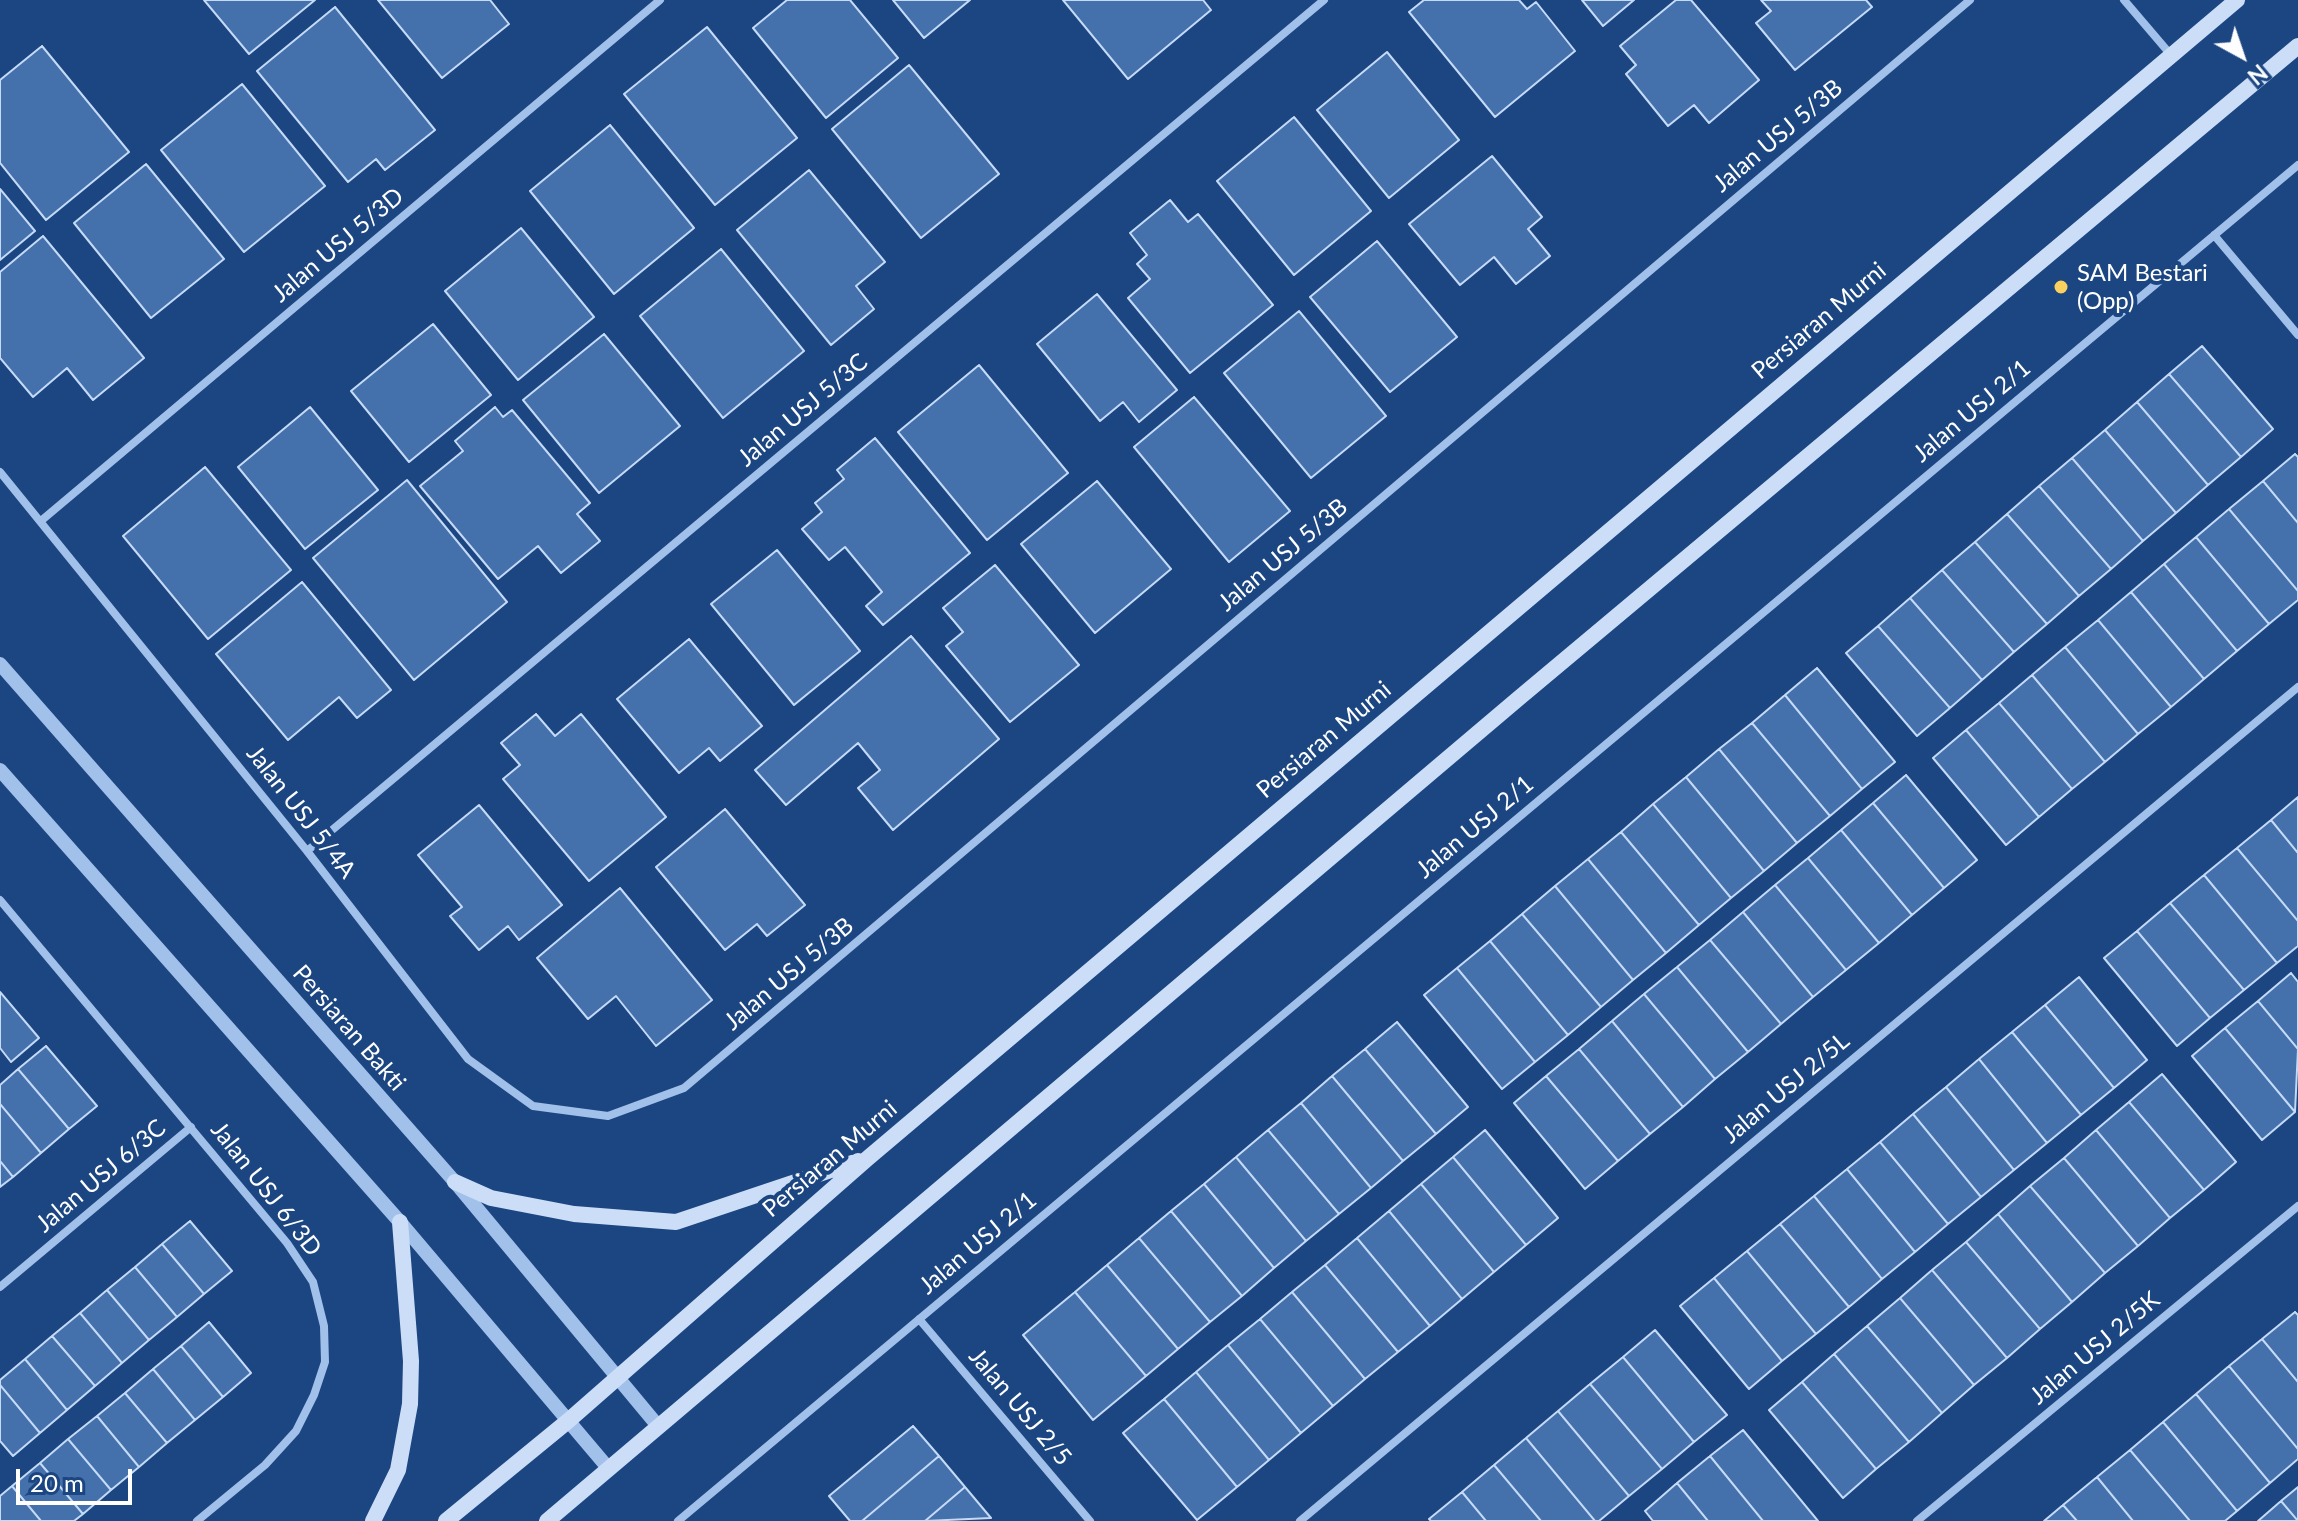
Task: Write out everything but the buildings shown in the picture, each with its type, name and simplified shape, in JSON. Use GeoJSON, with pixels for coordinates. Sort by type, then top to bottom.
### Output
{"type":"FeatureCollection","features":[{"type":"Feature","properties":{"kind":"main road","name":"Persiaran Murni"},"geometry":{"type":"LineString","coordinates":[[446,1521],[568,1421],[868,1158],[2237,0]]}},
{"type":"Feature","properties":{"kind":"main road"},"geometry":{"type":"LineString","coordinates":[[547,1521],[2298,46]]}},
{"type":"Feature","properties":{"kind":"main road"},"geometry":{"type":"LineString","coordinates":[[455,1182],[491,1198],[574,1214],[676,1222],[868,1158]]}},
{"type":"Feature","properties":{"kind":"main road"},"geometry":{"type":"LineString","coordinates":[[373,1521],[398,1470],[410,1404],[411,1361],[400,1222]]}},
{"type":"Feature","properties":{"kind":"street","name":"Jalan USJ 5/3D"},"geometry":{"type":"LineString","coordinates":[[42,520],[660,0]]}},
{"type":"Feature","properties":{"kind":"street","name":"Jalan USJ 5/3C"},"geometry":{"type":"LineString","coordinates":[[307,851],[1324,0]]}},
{"type":"Feature","properties":{"kind":"street","name":"Jalan USJ 5/3B"},"geometry":{"type":"LineString","coordinates":[[608,1116],[684,1088],[1970,0]]}},
{"type":"Feature","properties":{"kind":"street"},"geometry":{"type":"LineString","coordinates":[[2124,0],[2171,55]]}},
{"type":"Feature","properties":{"kind":"street","name":"Jalan USJ 2/1"},"geometry":{"type":"LineString","coordinates":[[678,1521],[2298,165]]}},
{"type":"Feature","properties":{"kind":"street"},"geometry":{"type":"LineString","coordinates":[[2214,235],[2298,335]]}},
{"type":"Feature","properties":{"kind":"street","name":"Jalan USJ 5/4A"},"geometry":{"type":"LineString","coordinates":[[0,472],[42,520],[307,851],[468,1059],[533,1106],[608,1116]]}},
{"type":"Feature","properties":{"kind":"street","name":"Persiaran Bakti"},"geometry":{"type":"LineString","coordinates":[[0,664],[455,1182],[658,1426]]}},
{"type":"Feature","properties":{"kind":"street","name":"Jalan USJ 2/5L"},"geometry":{"type":"LineString","coordinates":[[1300,1521],[2298,687]]}},
{"type":"Feature","properties":{"kind":"street"},"geometry":{"type":"LineString","coordinates":[[0,770],[400,1222],[609,1469]]}},
{"type":"Feature","properties":{"kind":"street","name":"Jalan USJ 6/3D"},"geometry":{"type":"LineString","coordinates":[[0,900],[287,1243],[313,1282],[324,1326],[325,1362],[314,1395],[296,1431],[265,1465],[197,1521]]}},
{"type":"Feature","properties":{"kind":"street","name":"Jalan USJ 6/3C"},"geometry":{"type":"LineString","coordinates":[[0,1287],[191,1127]]}},
{"type":"Feature","properties":{"kind":"street","name":"Jalan USJ 2/5K"},"geometry":{"type":"LineString","coordinates":[[1917,1521],[2298,1206]]}},
{"type":"Feature","properties":{"kind":"street","name":"Jalan USJ 2/5"},"geometry":{"type":"LineString","coordinates":[[919,1319],[1090,1521]]}},
{"type":"Feature","properties":{"kind":"place","name":"SAM Bestari (Opp)"},"geometry":{"type":"Point","coordinates":[2061,287]}}]}
